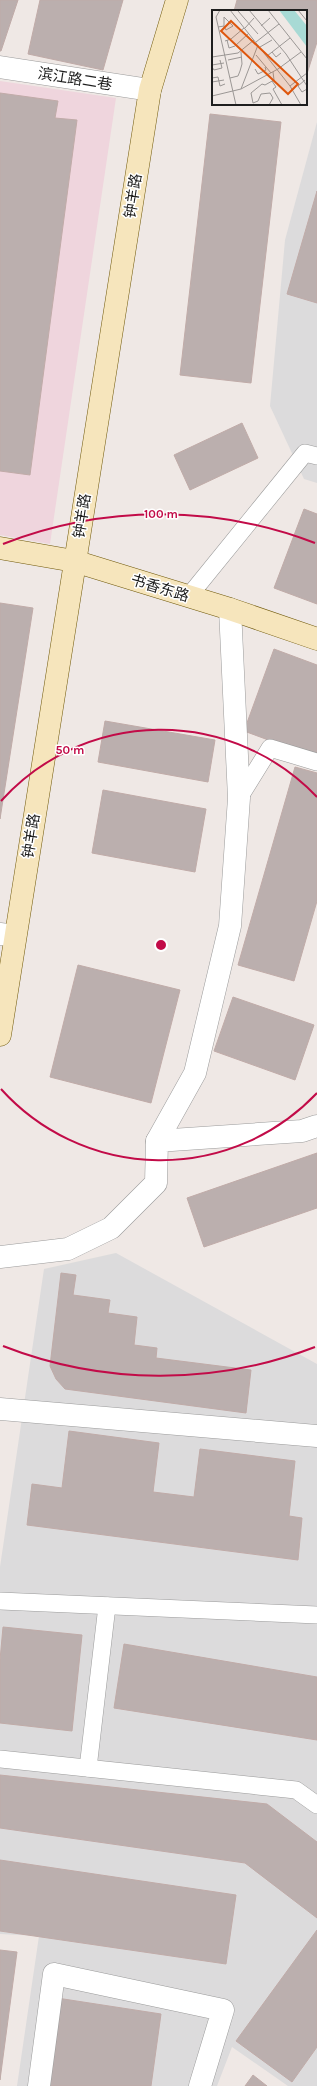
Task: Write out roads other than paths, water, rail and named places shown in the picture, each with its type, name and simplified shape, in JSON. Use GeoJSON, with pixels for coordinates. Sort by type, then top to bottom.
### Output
{"type":"FeatureCollection","features":[{"type":"Feature","properties":{"kind":"street","name":"钟羊路"},"geometry":{"type":"LineString","coordinates":[[0,1035],[8,935],[74,561],[150,90],[177,0]]}},
{"type":"Feature","properties":{"kind":"street","name":"滨江路二巷"},"geometry":{"type":"LineString","coordinates":[[0,67],[150,90]]}},
{"type":"Feature","properties":{"kind":"street","name":"书香东路"},"geometry":{"type":"LineString","coordinates":[[0,548],[74,561],[230,609],[317,639]]}},
{"type":"Feature","properties":{"kind":"street"},"geometry":{"type":"LineString","coordinates":[[0,1257],[68,1249],[111,1228],[156,1183],[157,1141],[195,1073],[229,934],[239,798],[230,609]]}},
{"type":"Feature","properties":{"kind":"street"},"geometry":{"type":"LineString","coordinates":[[157,1141],[302,1131],[317,1126]]}},
{"type":"Feature","properties":{"kind":"street"},"geometry":{"type":"LineString","coordinates":[[0,1409],[317,1436]]}},
{"type":"Feature","properties":{"kind":"street"},"geometry":{"type":"LineString","coordinates":[[38,2086],[54,1974],[223,2010],[200,2086]]}},
{"type":"Feature","properties":{"kind":"lane"},"geometry":{"type":"LineString","coordinates":[[189,596],[304,453],[317,456]]}},
{"type":"Feature","properties":{"kind":"lane"},"geometry":{"type":"LineString","coordinates":[[239,798],[270,748],[317,762]]}},
{"type":"Feature","properties":{"kind":"lane"},"geometry":{"type":"LineString","coordinates":[[0,1601],[317,1616]]}},
{"type":"Feature","properties":{"kind":"lane"},"geometry":{"type":"LineString","coordinates":[[88,1768],[107,1606]]}},
{"type":"Feature","properties":{"kind":"lane"},"geometry":{"type":"LineString","coordinates":[[0,1759],[296,1790],[317,1805]]}}]}
